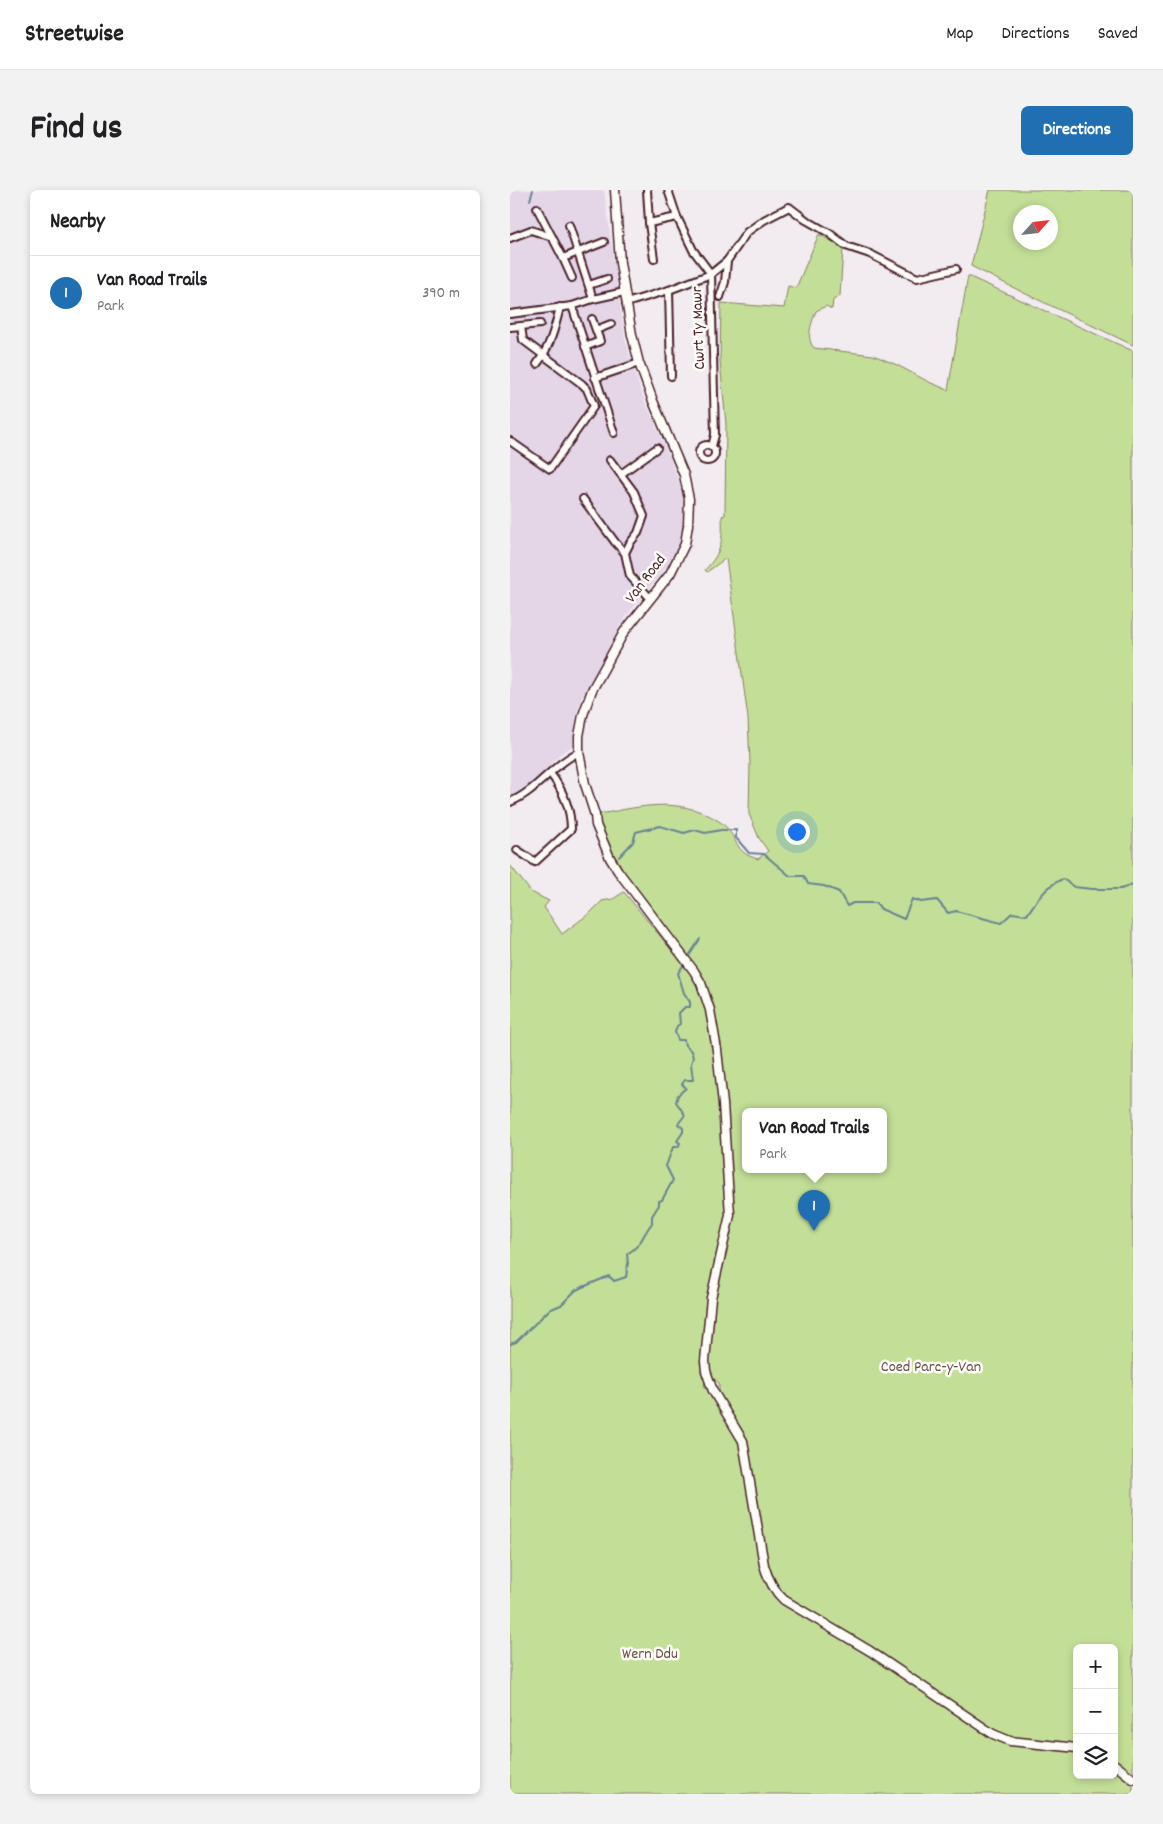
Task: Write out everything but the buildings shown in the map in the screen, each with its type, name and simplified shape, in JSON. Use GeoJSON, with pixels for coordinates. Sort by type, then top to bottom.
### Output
{"type":"FeatureCollection","features":[{"type":"Feature","properties":{"kind":"street","name":"Van Road"},"geometry":{"type":"LineString","coordinates":[[616,190],[620,263],[626,303],[639,363],[684,475],[689,499],[688,525],[685,544],[670,574],[624,632],[592,690],[583,714],[579,736],[579,752],[584,784],[602,840],[618,871],[684,955],[701,983],[714,1028],[723,1104],[730,1215],[712,1291],[705,1361],[706,1372],[713,1391],[743,1441],[768,1578],[777,1593],[784,1600],[870,1651],[993,1734],[1010,1742],[1073,1748]]}},
{"type":"Feature","properties":{"kind":"street"},"geometry":{"type":"LineString","coordinates":[[647,190],[654,259]]}},
{"type":"Feature","properties":{"kind":"street","name":"Cwrt Ty Mawr"},"geometry":{"type":"LineString","coordinates":[[668,190],[677,216],[693,250],[710,274],[715,435],[712,446]]}},
{"type":"Feature","properties":{"kind":"street"},"geometry":{"type":"LineString","coordinates":[[626,303],[669,290],[710,274],[727,261],[747,232],[764,220],[789,207],[846,246],[870,254],[916,278],[956,269]]}},
{"type":"Feature","properties":{"kind":"street"},"geometry":{"type":"LineString","coordinates":[[538,208],[572,278]]}},
{"type":"Feature","properties":{"kind":"street"},"geometry":{"type":"LineString","coordinates":[[649,223],[677,216]]}},
{"type":"Feature","properties":{"kind":"street"},"geometry":{"type":"LineString","coordinates":[[569,225],[593,299]]}},
{"type":"Feature","properties":{"kind":"street"},"geometry":{"type":"LineString","coordinates":[[510,238],[531,230],[552,237]]}},
{"type":"Feature","properties":{"kind":"street"},"geometry":{"type":"LineString","coordinates":[[563,258],[604,242]]}},
{"type":"Feature","properties":{"kind":"street"},"geometry":{"type":"LineString","coordinates":[[720,297],[725,282],[727,261]]}},
{"type":"Feature","properties":{"kind":"street"},"geometry":{"type":"LineString","coordinates":[[588,285],[607,279]]}},
{"type":"Feature","properties":{"kind":"street"},"geometry":{"type":"LineString","coordinates":[[669,290],[670,376]]}},
{"type":"Feature","properties":{"kind":"street"},"geometry":{"type":"LineString","coordinates":[[510,314],[572,306],[624,292]]}},
{"type":"Feature","properties":{"kind":"street"},"geometry":{"type":"LineString","coordinates":[[572,306],[614,433]]}},
{"type":"Feature","properties":{"kind":"street"},"geometry":{"type":"LineString","coordinates":[[537,364],[554,334],[560,307]]}},
{"type":"Feature","properties":{"kind":"street"},"geometry":{"type":"LineString","coordinates":[[584,347],[600,341],[592,319]]}},
{"type":"Feature","properties":{"kind":"street"},"geometry":{"type":"LineString","coordinates":[[510,326],[540,324]]}},
{"type":"Feature","properties":{"kind":"street"},"geometry":{"type":"LineString","coordinates":[[596,330],[611,324]]}},
{"type":"Feature","properties":{"kind":"street"},"geometry":{"type":"LineString","coordinates":[[511,445],[550,469],[594,406],[587,389],[582,384],[523,340],[521,326]]}},
{"type":"Feature","properties":{"kind":"street"},"geometry":{"type":"LineString","coordinates":[[595,378],[639,363]]}},
{"type":"Feature","properties":{"kind":"street"},"geometry":{"type":"LineString","coordinates":[[621,474],[657,448]]}},
{"type":"Feature","properties":{"kind":"street"},"geometry":{"type":"LineString","coordinates":[[610,460],[634,492],[644,516],[638,533],[625,553]]}},
{"type":"Feature","properties":{"kind":"street"},"geometry":{"type":"LineString","coordinates":[[583,499],[625,553],[630,576],[650,598]]}},
{"type":"Feature","properties":{"kind":"street"},"geometry":{"type":"LineString","coordinates":[[510,802],[523,795],[562,762],[579,752]]}},
{"type":"Feature","properties":{"kind":"street"},"geometry":{"type":"LineString","coordinates":[[517,850],[536,862],[571,829],[568,807],[559,786],[550,773]]}},
{"type":"Feature","properties":{"kind":"street"},"geometry":{"type":"LineString","coordinates":[[1118,1767],[1133,1779]]}},
{"type":"Feature","properties":{"kind":"shaded area"},"geometry":{"type":"Polygon","coordinates":[[[510,190],[604,190],[625,339],[641,392],[682,490],[684,507],[681,540],[670,563],[627,615],[583,696],[576,716],[573,746],[559,755],[544,772],[524,789],[510,797],[510,190]]]}},
{"type":"Feature","properties":{"kind":"green space"},"geometry":{"type":"Polygon","coordinates":[[[990,190],[1133,190],[1133,345],[971,266],[990,190]]]}},
{"type":"Feature","properties":{"kind":"green space"},"geometry":{"type":"Polygon","coordinates":[[[819,234],[843,248],[840,296],[833,300],[832,309],[826,306],[816,311],[810,335],[811,344],[814,348],[873,355],[948,390],[968,276],[1133,351],[1133,1794],[510,1794],[510,865],[531,892],[549,901],[544,907],[562,934],[590,913],[602,901],[613,899],[624,892],[691,974],[709,1007],[701,983],[618,871],[595,815],[638,807],[680,806],[708,815],[721,822],[731,833],[742,851],[751,857],[758,859],[768,851],[759,838],[749,814],[750,763],[748,718],[726,558],[707,572],[705,570],[718,552],[722,539],[722,516],[725,515],[726,424],[720,361],[721,303],[784,308],[788,286],[796,288],[819,234]],[[706,1372],[704,1387],[719,1402],[719,1383],[706,1372]]]}},
{"type":"Feature","properties":{"kind":"waterway"},"geometry":{"type":"LineString","coordinates":[[530,200],[533,190]]}},
{"type":"Feature","properties":{"kind":"waterway"},"geometry":{"type":"LineString","coordinates":[[619,857],[633,842],[636,832],[660,826],[684,833],[695,830],[705,833],[736,830],[736,838],[749,853],[764,854],[790,876],[804,876],[808,884],[824,886],[839,892],[847,906],[853,903],[876,903],[881,909],[904,919],[912,899],[921,902],[937,900],[948,913],[956,911],[1001,923],[1012,913],[1027,915],[1047,889],[1063,879],[1074,887],[1092,889],[1121,889],[1133,884]]}},
{"type":"Feature","properties":{"kind":"waterway"},"geometry":{"type":"LineString","coordinates":[[687,959],[700,939]]}},
{"type":"Feature","properties":{"kind":"waterway"},"geometry":{"type":"LineString","coordinates":[[510,1344],[516,1342],[549,1310],[561,1305],[576,1290],[609,1276],[614,1281],[626,1277],[627,1254],[642,1240],[652,1223],[652,1216],[659,1205],[659,1201],[662,1200],[673,1180],[666,1166],[673,1147],[678,1147],[680,1143],[677,1141],[683,1132],[683,1128],[678,1124],[685,1115],[676,1102],[678,1095],[686,1088],[682,1084],[685,1080],[693,1080],[691,1064],[693,1057],[691,1051],[685,1045],[684,1040],[678,1040],[675,1032],[680,1024],[679,1013],[685,1007],[690,1007],[690,1002],[684,993],[678,973],[685,963]]}},
{"type":"Feature","properties":{"kind":"place","name":"Van Road Trails"},"geometry":{"type":"Point","coordinates":[814,1231]}},
{"type":"Feature","properties":{"kind":"park label","name":"Coed Parc-y-Van"},"geometry":{"type":"Point","coordinates":[931,1367]}},
{"type":"Feature","properties":{"kind":"park label","name":"Wern Ddu"},"geometry":{"type":"Point","coordinates":[650,1654]}}]}
